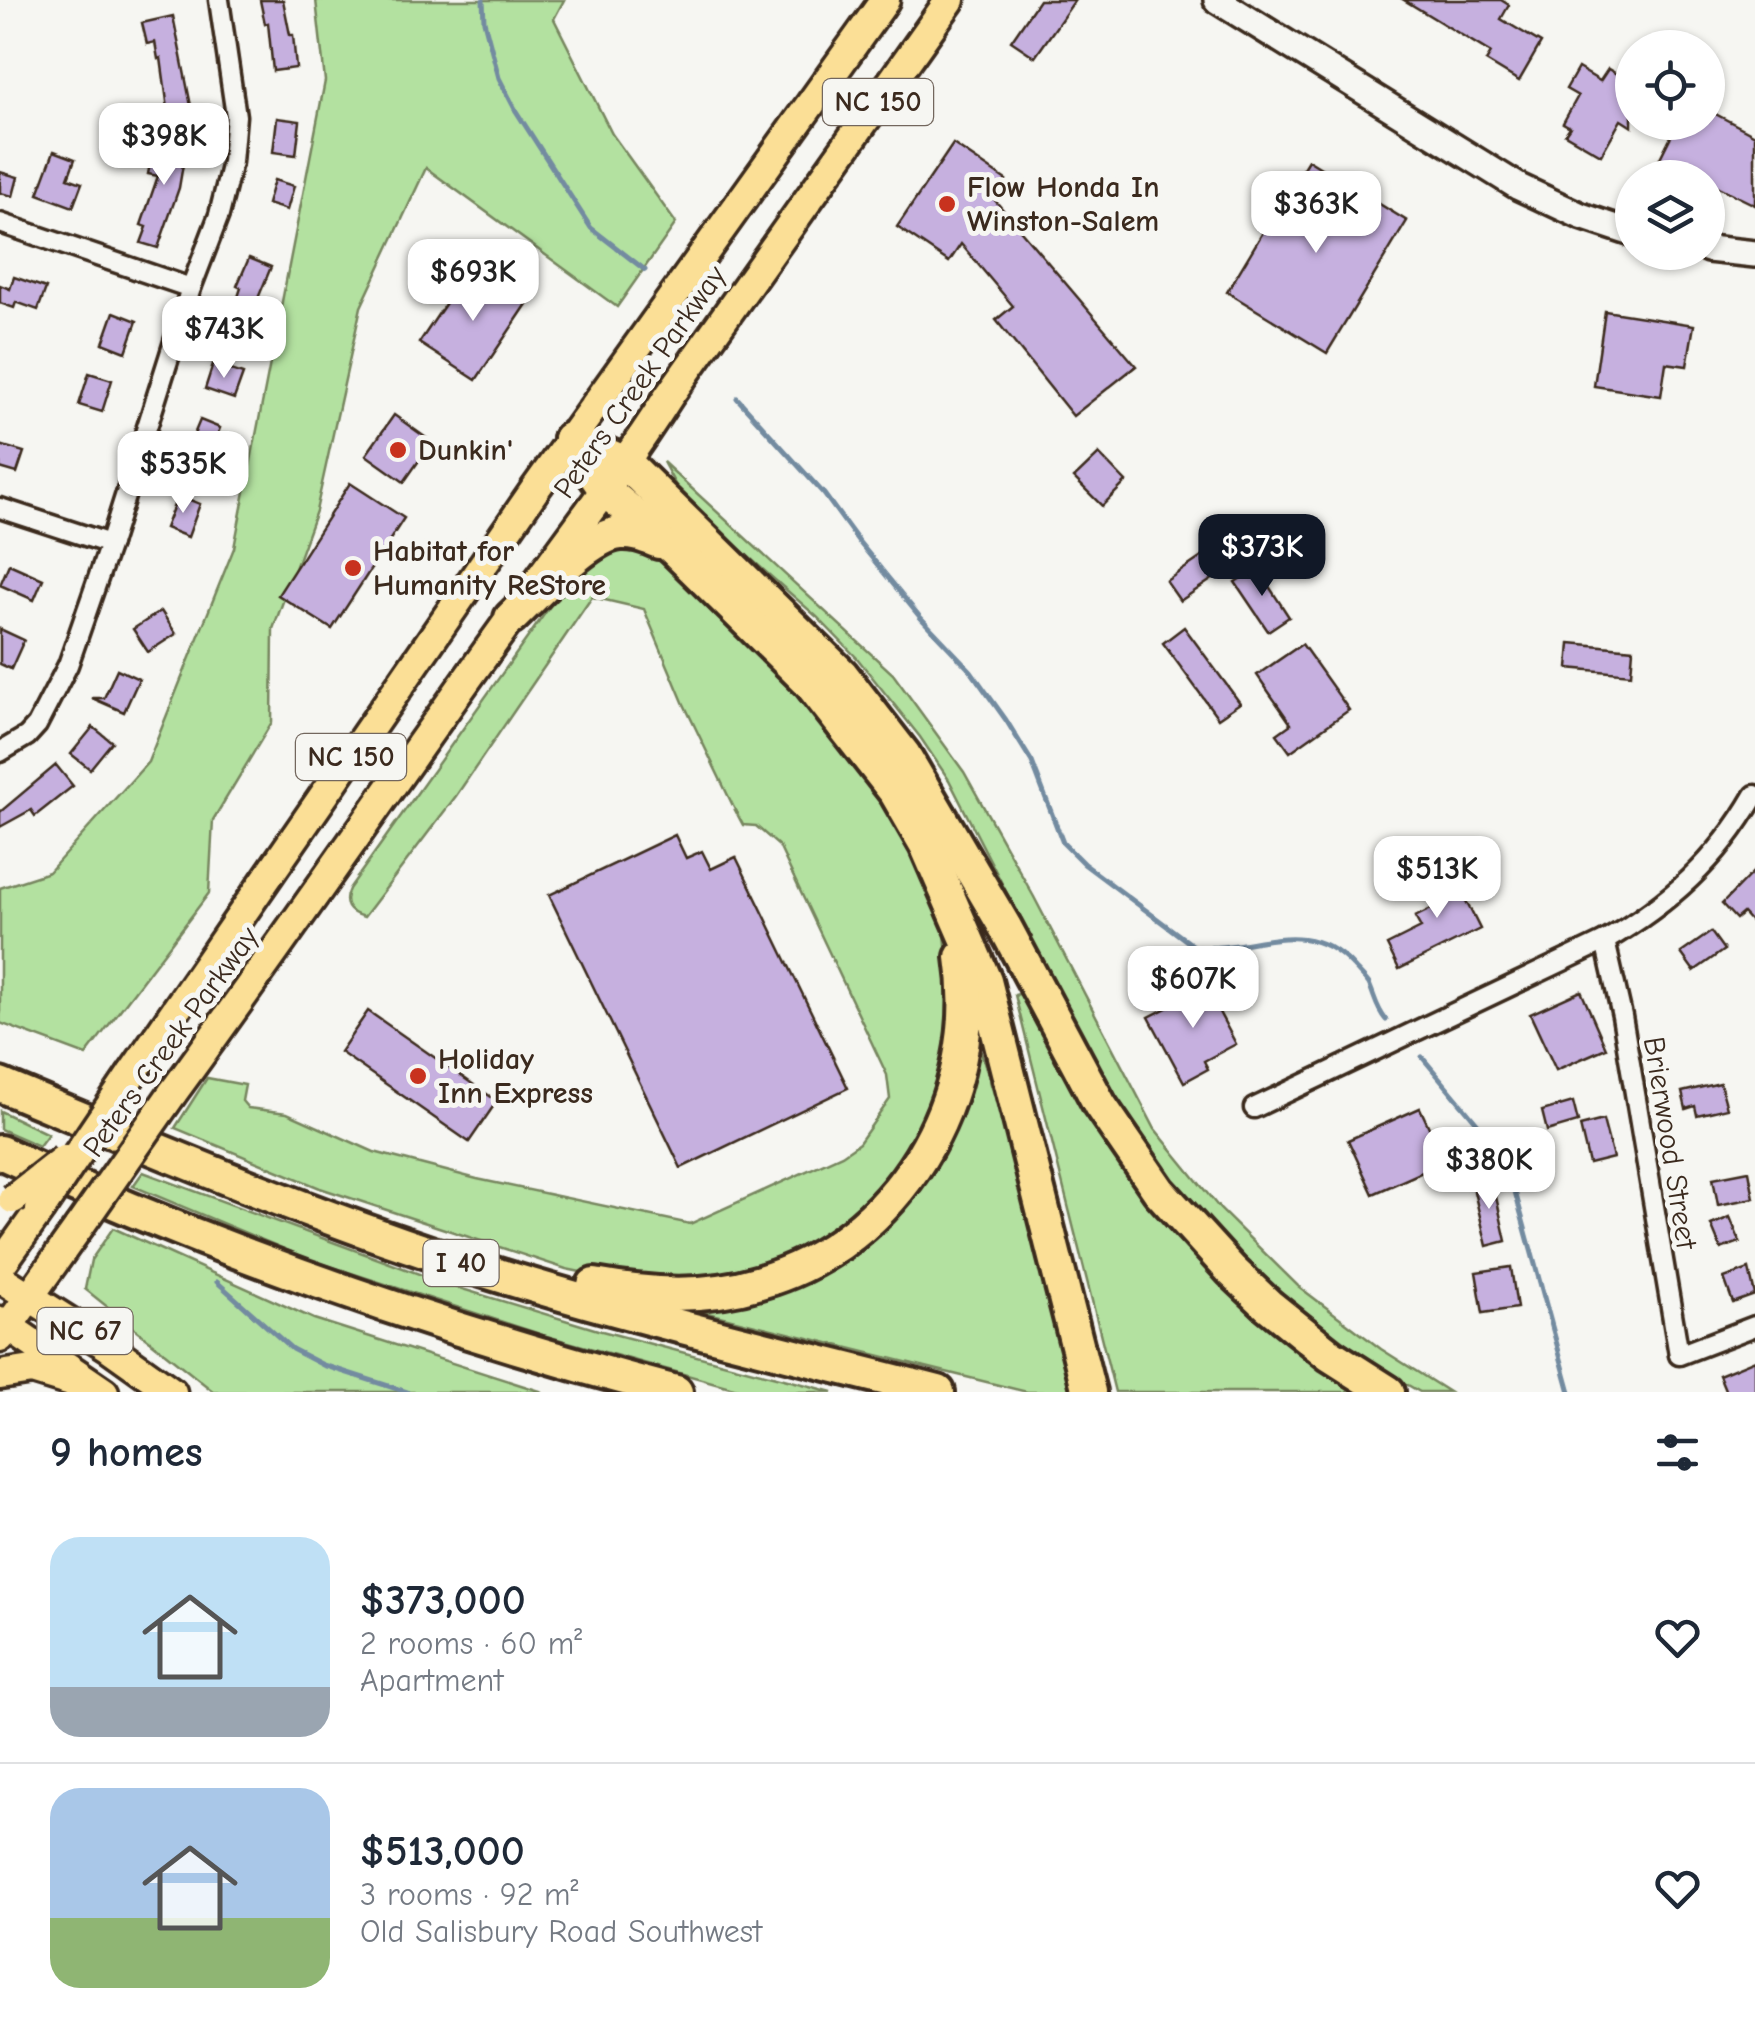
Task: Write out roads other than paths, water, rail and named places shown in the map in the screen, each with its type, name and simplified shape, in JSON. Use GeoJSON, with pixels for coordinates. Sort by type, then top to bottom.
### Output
{"type":"FeatureCollection","features":[{"type":"Feature","properties":{"kind":"highway"},"geometry":{"type":"LineString","coordinates":[[570,439],[626,463],[842,675],[904,754],[1006,927],[1100,1106],[1160,1191],[1218,1257],[1268,1305],[1330,1355],[1388,1392]]}},
{"type":"Feature","properties":{"kind":"highway"},"geometry":{"type":"LineString","coordinates":[[570,439],[606,491],[674,549],[810,683],[896,793],[943,880],[985,982],[1089,1392]]}},
{"type":"Feature","properties":{"kind":"highway"},"geometry":{"type":"LineString","coordinates":[[511,618],[594,542],[606,536],[636,534],[674,549]]}},
{"type":"Feature","properties":{"kind":"highway"},"geometry":{"type":"LineString","coordinates":[[904,754],[966,884],[996,964],[1018,1036],[1108,1392]]}},
{"type":"Feature","properties":{"kind":"highway"},"geometry":{"type":"LineString","coordinates":[[402,1244],[442,1240],[596,1286],[632,1292],[696,1294],[760,1282],[792,1271],[853,1236],[916,1168],[945,1112],[956,1080],[967,997],[960,945],[943,880]]}},
{"type":"Feature","properties":{"kind":"highway","name":"I 40"},"geometry":{"type":"LineString","coordinates":[[0,1085],[199,1167],[402,1244],[582,1301],[938,1392]]}},
{"type":"Feature","properties":{"kind":"highway","name":"I 40"},"geometry":{"type":"LineString","coordinates":[[0,1152],[336,1290],[472,1334],[676,1392]]}},
{"type":"Feature","properties":{"kind":"main road","name":"Peters Creek Parkway"},"geometry":{"type":"LineString","coordinates":[[0,1266],[570,439],[885,0]]}},
{"type":"Feature","properties":{"kind":"main road","name":"Peters Creek Parkway"},"geometry":{"type":"LineString","coordinates":[[3,1328],[30,1297],[511,618],[626,463],[669,396],[950,0]]}},
{"type":"Feature","properties":{"kind":"main road"},"geometry":{"type":"LineString","coordinates":[[6,1204],[85,1143]]}},
{"type":"Feature","properties":{"kind":"main road","name":"NC 67"},"geometry":{"type":"LineString","coordinates":[[0,1278],[172,1392]]}},
{"type":"Feature","properties":{"kind":"main road","name":"NC 67"},"geometry":{"type":"LineString","coordinates":[[3,1328],[104,1392]]}},
{"type":"Feature","properties":{"kind":"main road"},"geometry":{"type":"LineString","coordinates":[[0,1375],[32,1370],[104,1392]]}},
{"type":"Feature","properties":{"kind":"street"},"geometry":{"type":"LineString","coordinates":[[0,752],[27,736],[52,699],[110,544],[191,288],[219,216],[236,140],[236,116],[219,0]]}},
{"type":"Feature","properties":{"kind":"street"},"geometry":{"type":"LineString","coordinates":[[1217,0],[1519,187],[1615,227]]}},
{"type":"Feature","properties":{"kind":"street"},"geometry":{"type":"LineString","coordinates":[[0,223],[191,288]]}},
{"type":"Feature","properties":{"kind":"street"},"geometry":{"type":"LineString","coordinates":[[1725,251],[1755,254]]}},
{"type":"Feature","properties":{"kind":"street"},"geometry":{"type":"LineString","coordinates":[[0,508],[110,544]]}},
{"type":"Feature","properties":{"kind":"street"},"geometry":{"type":"LineString","coordinates":[[1254,1108],[1605,941],[1646,917],[1677,894],[1752,806]]}},
{"type":"Feature","properties":{"kind":"street","name":"Brierwood Street"},"geometry":{"type":"LineString","coordinates":[[1605,941],[1622,1016],[1679,1355],[1755,1326]]}},
{"type":"Feature","properties":{"kind":"waterway"},"geometry":{"type":"LineString","coordinates":[[483,0],[484,21],[499,78],[516,111],[591,228],[645,270]]}},
{"type":"Feature","properties":{"kind":"waterway"},"geometry":{"type":"LineString","coordinates":[[737,398],[824,494],[920,617],[971,671],[1032,762],[1063,843],[1084,864],[1195,947],[1297,938],[1335,950],[1367,982],[1386,1020]]}},
{"type":"Feature","properties":{"kind":"waterway"},"geometry":{"type":"LineString","coordinates":[[1422,1057],[1478,1124],[1514,1188],[1570,1392]]}},
{"type":"Feature","properties":{"kind":"waterway"},"geometry":{"type":"LineString","coordinates":[[217,1282],[292,1349],[323,1365],[407,1392]]}},
{"type":"Feature","properties":{"kind":"place","name":"Flow Honda In Winston-Salem"},"geometry":{"type":"Point","coordinates":[947,204]}},
{"type":"Feature","properties":{"kind":"place","name":"Dunkin'"},"geometry":{"type":"Point","coordinates":[398,450]}},
{"type":"Feature","properties":{"kind":"place","name":"Habitat for Humanity ReStore"},"geometry":{"type":"Point","coordinates":[353,568]}},
{"type":"Feature","properties":{"kind":"place","name":"Holiday Inn Express"},"geometry":{"type":"Point","coordinates":[418,1076]}}]}
